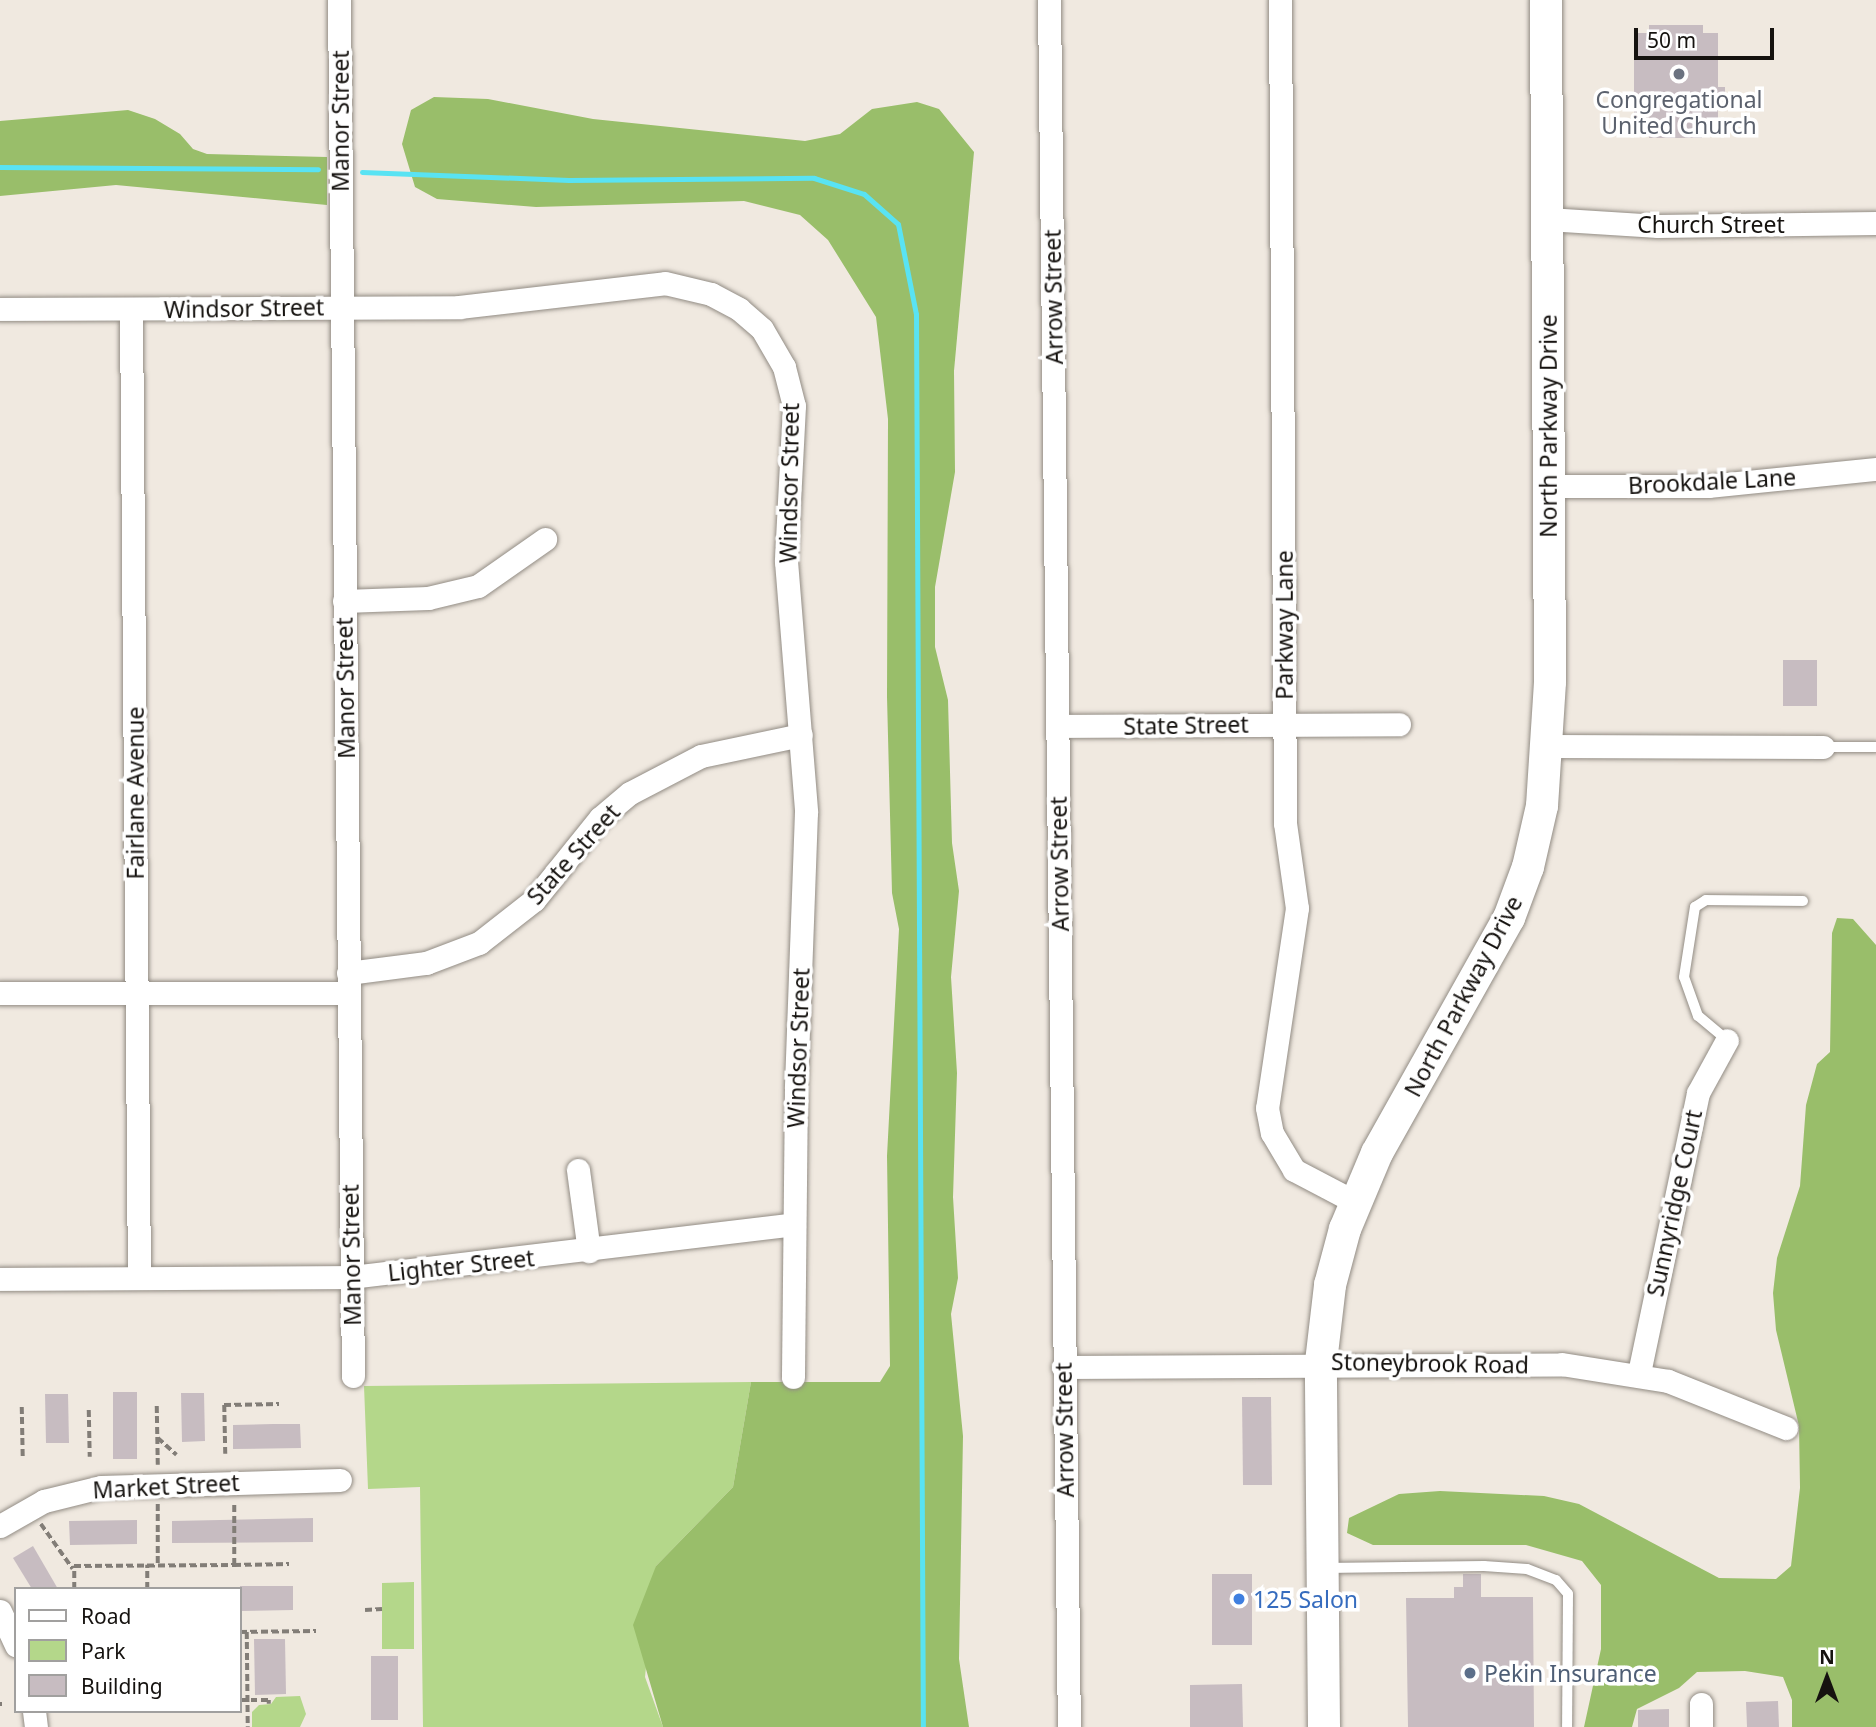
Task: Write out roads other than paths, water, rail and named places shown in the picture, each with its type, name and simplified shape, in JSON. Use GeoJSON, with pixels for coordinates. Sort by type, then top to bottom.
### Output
{"type":"FeatureCollection","features":[{"type":"Feature","properties":{"kind":"main road","name":"North Parkway Drive"},"geometry":{"type":"LineString","coordinates":[[1324,1727],[1321,1362],[1330,1285],[1355,1202],[1377,1153],[1490,956],[1517,900],[1542,806],[1549,746],[1545,0]]}},
{"type":"Feature","properties":{"kind":"street","name":"Manor Street"},"geometry":{"type":"LineString","coordinates":[[339,0],[353,1376]]}},
{"type":"Feature","properties":{"kind":"street","name":"Arrow Street"},"geometry":{"type":"LineString","coordinates":[[1049,0],[1069,1727]]}},
{"type":"Feature","properties":{"kind":"street","name":"Parkway Lane"},"geometry":{"type":"LineString","coordinates":[[1280,0],[1285,823],[1297,908],[1267,1108],[1276,1142],[1294,1170],[1355,1202]]}},
{"type":"Feature","properties":{"kind":"street","name":"Church Street"},"geometry":{"type":"LineString","coordinates":[[1547,219],[1658,226],[1876,223]]}},
{"type":"Feature","properties":{"kind":"street","name":"Windsor Street"},"geometry":{"type":"LineString","coordinates":[[0,309],[502,305],[665,284],[711,294],[751,317],[778,354],[794,407],[786,561],[806,812],[794,1224],[793,1377]]}},
{"type":"Feature","properties":{"kind":"street","name":"Fairlane Avenue"},"geometry":{"type":"LineString","coordinates":[[131,309],[139,1278]]}},
{"type":"Feature","properties":{"kind":"street","name":"Brookdale Lane"},"geometry":{"type":"LineString","coordinates":[[1548,486],[1708,486],[1876,469]]}},
{"type":"Feature","properties":{"kind":"street"},"geometry":{"type":"LineString","coordinates":[[344,601],[428,598],[478,586],[545,539]]}},
{"type":"Feature","properties":{"kind":"street","name":"State Street"},"geometry":{"type":"LineString","coordinates":[[1058,726],[1399,724]]}},
{"type":"Feature","properties":{"kind":"street","name":"State Street"},"geometry":{"type":"LineString","coordinates":[[0,993],[137,993],[348,983],[426,963],[479,943],[534,900],[593,826],[630,793],[701,756],[801,735]]}},
{"type":"Feature","properties":{"kind":"street"},"geometry":{"type":"LineString","coordinates":[[1549,746],[1823,747]]}},
{"type":"Feature","properties":{"kind":"street","name":"Sunnyridge Court"},"geometry":{"type":"LineString","coordinates":[[1639,1373],[1698,1093],[1727,1040]]}},
{"type":"Feature","properties":{"kind":"street"},"geometry":{"type":"LineString","coordinates":[[578,1170],[589,1251]]}},
{"type":"Feature","properties":{"kind":"street","name":"Lighter Street"},"geometry":{"type":"LineString","coordinates":[[0,1279],[351,1277],[589,1251],[794,1224]]}},
{"type":"Feature","properties":{"kind":"street","name":"Stoneybrook Road"},"geometry":{"type":"LineString","coordinates":[[1063,1367],[1321,1362],[1562,1364],[1639,1373],[1786,1428]]}},
{"type":"Feature","properties":{"kind":"street","name":"Market Street"},"geometry":{"type":"LineString","coordinates":[[0,1526],[44,1501],[101,1486],[340,1480]]}},
{"type":"Feature","properties":{"kind":"street"},"geometry":{"type":"LineString","coordinates":[[0,1611],[14,1641]]}},
{"type":"Feature","properties":{"kind":"street"},"geometry":{"type":"LineString","coordinates":[[1702,1703],[1702,1727]]}},
{"type":"Feature","properties":{"kind":"lane"},"geometry":{"type":"LineString","coordinates":[[1823,747],[1876,747]]}},
{"type":"Feature","properties":{"kind":"lane"},"geometry":{"type":"LineString","coordinates":[[1727,1040],[1698,1016],[1684,977],[1695,907],[1706,900],[1803,901]]}},
{"type":"Feature","properties":{"kind":"lane"},"geometry":{"type":"LineString","coordinates":[[1323,1568],[1484,1566],[1527,1569],[1556,1580],[1568,1594],[1567,1727]]}},
{"type":"Feature","properties":{"kind":"waterway"},"geometry":{"type":"LineString","coordinates":[[0,167],[318,169]]}},
{"type":"Feature","properties":{"kind":"waterway"},"geometry":{"type":"LineString","coordinates":[[362,172],[569,180],[814,178],[864,194],[898,224],[916,314],[923,1727]]}},
{"type":"Feature","properties":{"kind":"place","name":"Congregational United Church"},"geometry":{"type":"Point","coordinates":[1679,74]}},
{"type":"Feature","properties":{"kind":"place","name":"125 Salon"},"geometry":{"type":"Point","coordinates":[1239,1599]}},
{"type":"Feature","properties":{"kind":"place","name":"Pekin Insurance"},"geometry":{"type":"Point","coordinates":[1470,1673]}}]}
